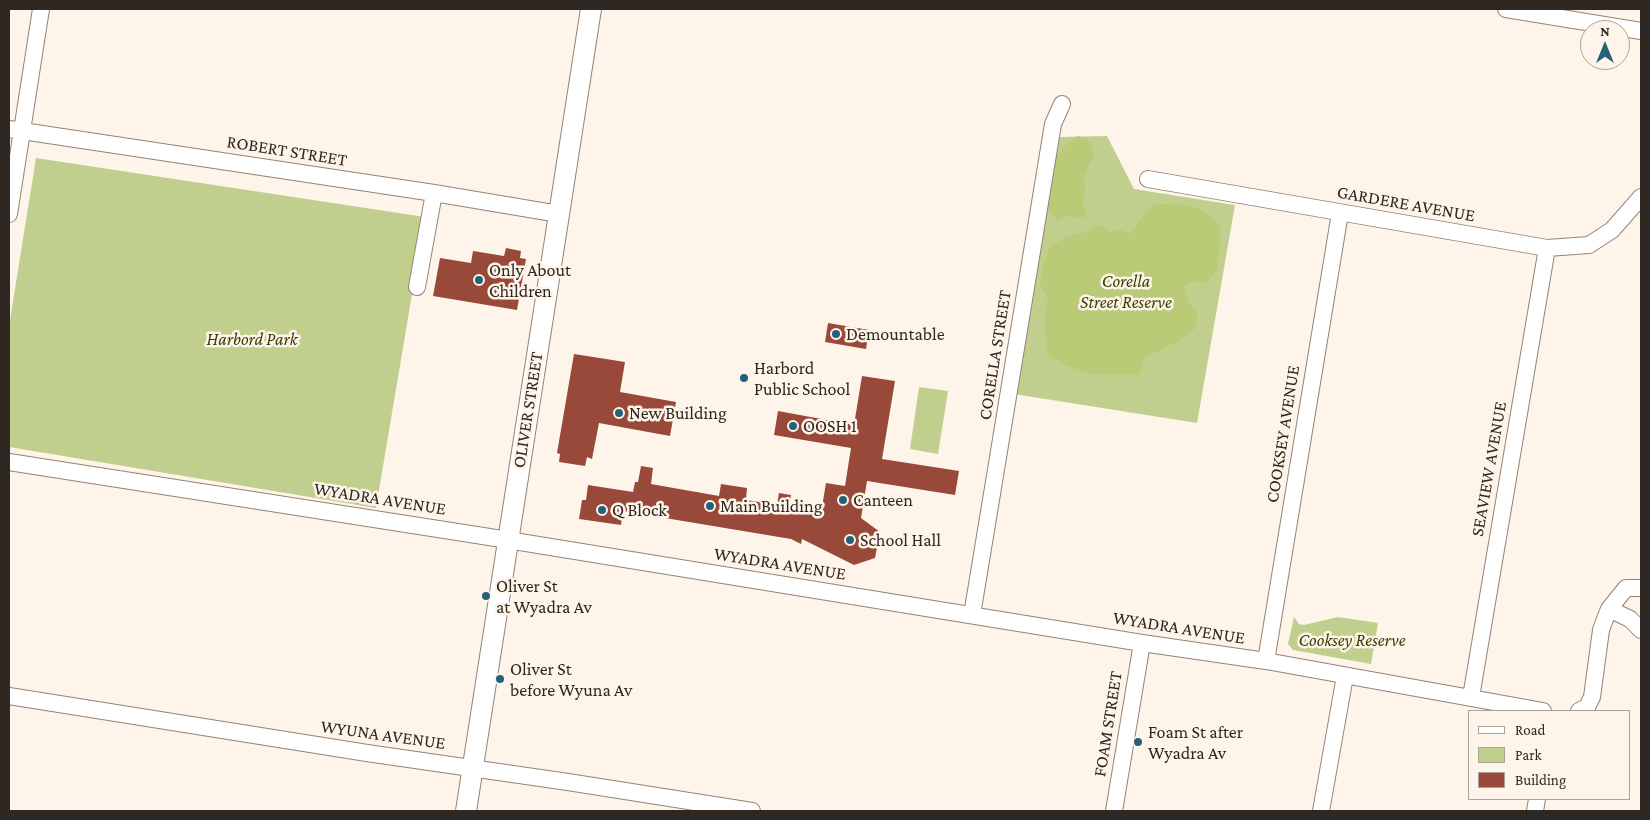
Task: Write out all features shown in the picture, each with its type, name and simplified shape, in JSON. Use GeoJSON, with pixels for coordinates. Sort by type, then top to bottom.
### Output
{"type":"FeatureCollection","features":[{"type":"Feature","properties":{"kind":"main road","name":"OLIVER STREET"},"geometry":{"type":"LineString","coordinates":[[466,811],[591,9]]}},
{"type":"Feature","properties":{"kind":"street"},"geometry":{"type":"LineString","coordinates":[[9,214],[15,130],[41,9]]}},
{"type":"Feature","properties":{"kind":"street"},"geometry":{"type":"LineString","coordinates":[[1506,9],[1641,31]]}},
{"type":"Feature","properties":{"kind":"street","name":"CORELLA STREET"},"geometry":{"type":"LineString","coordinates":[[972,614],[1053,124],[1062,104]]}},
{"type":"Feature","properties":{"kind":"street","name":"ROBERT STREET"},"geometry":{"type":"LineString","coordinates":[[15,130],[434,193],[559,214]]}},
{"type":"Feature","properties":{"kind":"street","name":"GARDERE AVENUE"},"geometry":{"type":"LineString","coordinates":[[1148,180],[1547,248],[1589,245],[1612,230],[1641,197]]}},
{"type":"Feature","properties":{"kind":"street"},"geometry":{"type":"LineString","coordinates":[[417,288],[434,193]]}},
{"type":"Feature","properties":{"kind":"street","name":"COOKSEY AVENUE"},"geometry":{"type":"LineString","coordinates":[[1266,661],[1340,213]]}},
{"type":"Feature","properties":{"kind":"street","name":"SEAVIEW AVENUE"},"geometry":{"type":"LineString","coordinates":[[1471,697],[1547,248]]}},
{"type":"Feature","properties":{"kind":"street","name":"WYADRA AVENUE"},"geometry":{"type":"LineString","coordinates":[[9,462],[972,614],[1142,643],[1266,661],[1538,710]]}},
{"type":"Feature","properties":{"kind":"street"},"geometry":{"type":"LineString","coordinates":[[1583,709],[1592,697],[1601,630],[1611,606],[1626,588],[1641,588]]}},
{"type":"Feature","properties":{"kind":"street"},"geometry":{"type":"LineString","coordinates":[[1611,606],[1630,619],[1641,630]]}},
{"type":"Feature","properties":{"kind":"street","name":"FOAM STREET"},"geometry":{"type":"LineString","coordinates":[[1114,811],[1142,643]]}},
{"type":"Feature","properties":{"kind":"street"},"geometry":{"type":"LineString","coordinates":[[1321,811],[1345,676]]}},
{"type":"Feature","properties":{"kind":"street","name":"WYUNA AVENUE"},"geometry":{"type":"LineString","coordinates":[[9,696],[358,752],[752,811]]}},
{"type":"Feature","properties":{"kind":"green space"},"geometry":{"type":"Polygon","coordinates":[[[1078,136],[1088,139],[1094,154],[1084,176],[1085,192],[1082,202],[1086,212],[1085,218],[1065,216],[1058,221],[1046,208],[1055,157],[1067,144],[1078,136]]]}},
{"type":"Feature","properties":{"kind":"green space","name":"Corella Street Reserve"},"geometry":{"type":"Polygon","coordinates":[[[1107,136],[1134,189],[1235,205],[1197,423],[1014,394],[1060,137],[1107,136]]]}},
{"type":"Feature","properties":{"kind":"green space","name":"Harbord Park"},"geometry":{"type":"Polygon","coordinates":[[[36,158],[425,217],[376,508],[9,447],[9,326],[36,158]]]}},
{"type":"Feature","properties":{"kind":"green space"},"geometry":{"type":"Polygon","coordinates":[[[1154,204],[1191,206],[1206,213],[1221,227],[1217,270],[1207,283],[1193,281],[1184,286],[1189,303],[1197,313],[1196,328],[1179,341],[1145,358],[1139,375],[1090,374],[1068,366],[1048,355],[1045,311],[1048,297],[1040,285],[1044,262],[1050,246],[1068,236],[1087,232],[1102,224],[1109,233],[1119,229],[1130,234],[1154,204]]]}},
{"type":"Feature","properties":{"kind":"green space"},"geometry":{"type":"Polygon","coordinates":[[[919,387],[948,391],[938,454],[910,449],[919,387]]]}},
{"type":"Feature","properties":{"kind":"green space","name":"Cooksey Reserve"},"geometry":{"type":"Polygon","coordinates":[[[1294,617],[1299,624],[1304,625],[1338,617],[1378,623],[1371,664],[1293,650],[1288,644],[1294,617]]]}},
{"type":"Feature","properties":{"kind":"building","name":"Only About Children"},"geometry":{"type":"Polygon","coordinates":[[[506,248],[521,251],[520,258],[526,259],[517,310],[433,296],[440,258],[471,263],[473,251],[504,256],[506,248]]]}},
{"type":"Feature","properties":{"kind":"building"},"geometry":{"type":"Polygon","coordinates":[[[828,323],[869,330],[866,349],[825,342],[828,323]]]}},
{"type":"Feature","properties":{"kind":"building","name":"New Building"},"geometry":{"type":"Polygon","coordinates":[[[574,354],[625,362],[620,392],[676,402],[670,436],[599,423],[592,459],[587,457],[585,466],[559,462],[560,454],[557,453],[574,354]]]}},
{"type":"Feature","properties":{"kind":"building"},"geometry":{"type":"Polygon","coordinates":[[[862,376],[895,381],[882,459],[959,471],[955,495],[867,481],[861,518],[880,532],[875,558],[854,565],[802,539],[801,544],[791,539],[623,511],[621,525],[579,519],[582,500],[586,500],[588,485],[633,492],[635,482],[638,482],[641,466],[653,468],[651,484],[719,496],[721,484],[747,488],[746,500],[777,505],[779,493],[791,495],[789,507],[821,513],[826,483],[845,486],[851,448],[774,435],[778,411],[854,425],[862,376]]]}},
{"type":"Feature","properties":{"kind":"place","name":"Only About Children"},"geometry":{"type":"Point","coordinates":[479,280]}},
{"type":"Feature","properties":{"kind":"place","name":"Demountable"},"geometry":{"type":"Point","coordinates":[836,334]}},
{"type":"Feature","properties":{"kind":"place","name":"Harbord Public School"},"geometry":{"type":"Point","coordinates":[744,378]}},
{"type":"Feature","properties":{"kind":"place","name":"New Building"},"geometry":{"type":"Point","coordinates":[619,413]}},
{"type":"Feature","properties":{"kind":"place","name":"OOSH 1"},"geometry":{"type":"Point","coordinates":[793,426]}},
{"type":"Feature","properties":{"kind":"place","name":"Canteen"},"geometry":{"type":"Point","coordinates":[843,500]}},
{"type":"Feature","properties":{"kind":"place","name":"Main Building"},"geometry":{"type":"Point","coordinates":[710,506]}},
{"type":"Feature","properties":{"kind":"place","name":"Q Block"},"geometry":{"type":"Point","coordinates":[602,510]}},
{"type":"Feature","properties":{"kind":"place","name":"School Hall"},"geometry":{"type":"Point","coordinates":[850,540]}},
{"type":"Feature","properties":{"kind":"place","name":"Oliver St at Wyadra Av"},"geometry":{"type":"Point","coordinates":[486,596]}},
{"type":"Feature","properties":{"kind":"place","name":"Oliver St before Wyuna Av"},"geometry":{"type":"Point","coordinates":[500,679]}},
{"type":"Feature","properties":{"kind":"place","name":"Foam St after Wyadra Av"},"geometry":{"type":"Point","coordinates":[1138,742]}}]}
